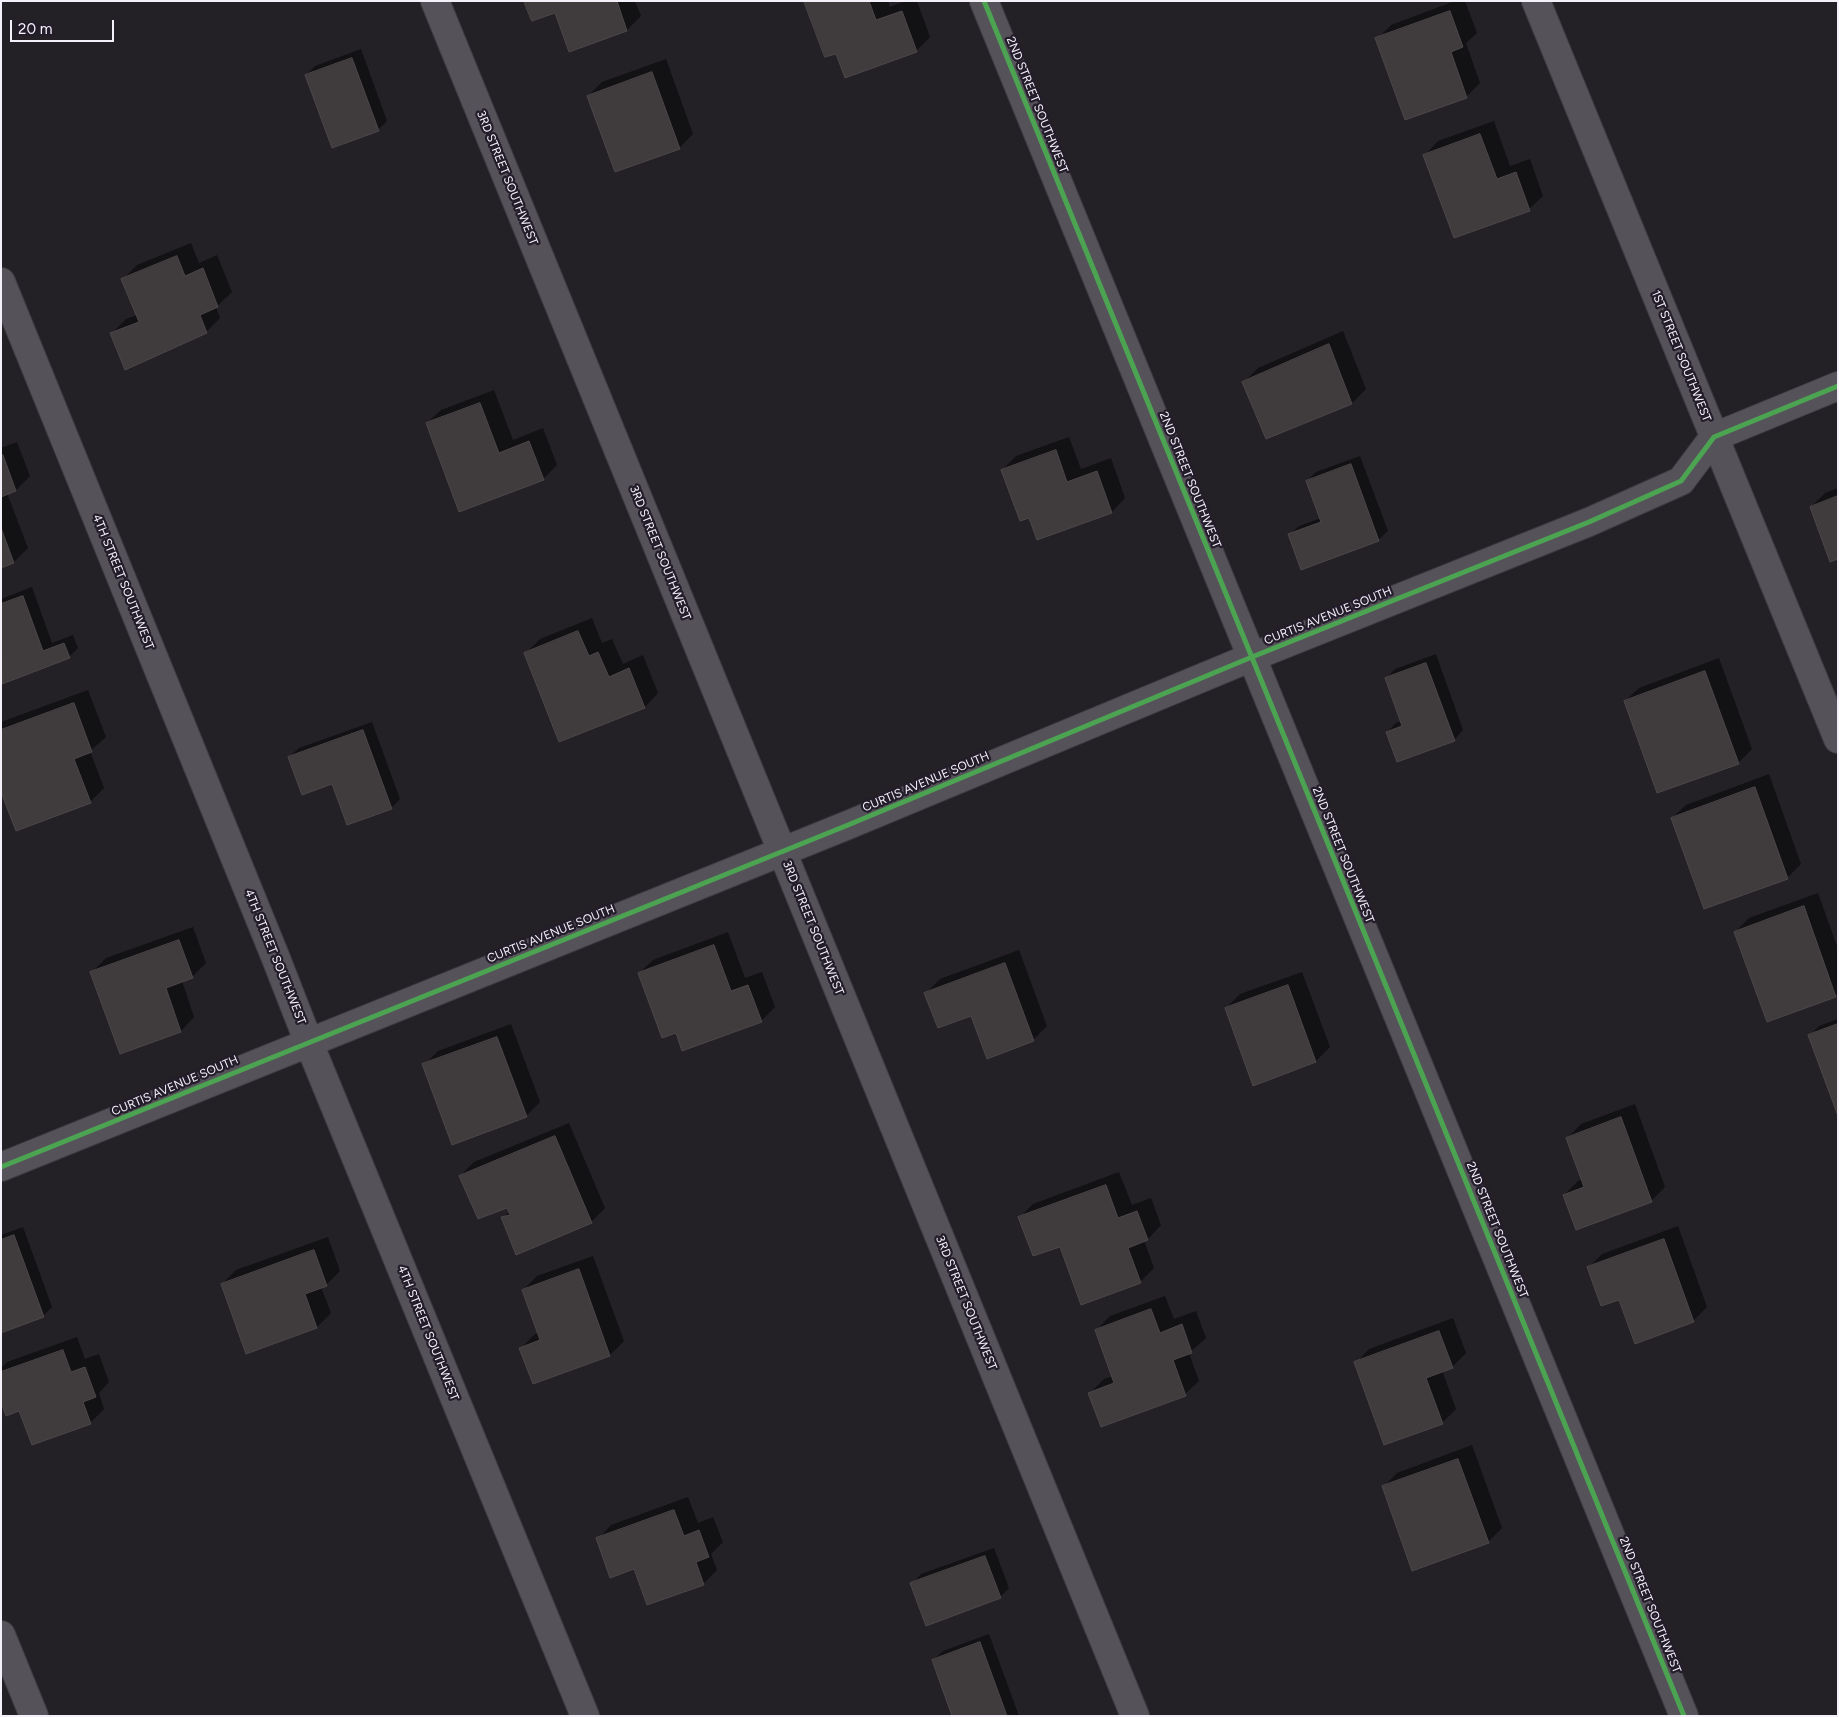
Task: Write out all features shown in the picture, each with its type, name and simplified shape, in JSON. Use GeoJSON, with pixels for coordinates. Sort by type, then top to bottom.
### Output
{"type":"FeatureCollection","features":[{"type":"Feature","properties":{"kind":"street","name":"3RD STREET SOUTHWEST"},"geometry":{"type":"LineString","coordinates":[[435,1],[1135,1716]]}},
{"type":"Feature","properties":{"kind":"street","name":"2ND STREET SOUTHWEST"},"geometry":{"type":"LineString","coordinates":[[984,1],[1684,1716]]}},
{"type":"Feature","properties":{"kind":"street","name":"1ST STREET SOUTHWEST"},"geometry":{"type":"LineString","coordinates":[[1536,1],[1838,739]]}},
{"type":"Feature","properties":{"kind":"street","name":"4TH STREET SOUTHWEST"},"geometry":{"type":"LineString","coordinates":[[1,282],[584,1716]]}},
{"type":"Feature","properties":{"kind":"street"},"geometry":{"type":"LineString","coordinates":[[1714,437],[1838,386]]}},
{"type":"Feature","properties":{"kind":"street","name":"CURTIS AVENUE SOUTH"},"geometry":{"type":"LineString","coordinates":[[1,1168],[781,851],[857,822],[1252,657],[1589,522],[1681,481],[1714,437]]}},
{"type":"Feature","properties":{"kind":"street"},"geometry":{"type":"LineString","coordinates":[[1,1635],[34,1716]]}},
{"type":"Feature","properties":{"kind":"building"},"geometry":{"type":"Polygon","coordinates":[[[524,1],[617,1],[627,31],[569,52],[555,13],[532,21],[524,1]]]}},
{"type":"Feature","properties":{"kind":"building"},"geometry":{"type":"Polygon","coordinates":[[[804,1],[869,1],[876,20],[902,11],[917,52],[845,78],[836,54],[825,57],[804,1]]]}},
{"type":"Feature","properties":{"kind":"building"},"geometry":{"type":"Polygon","coordinates":[[[1450,11],[1463,47],[1451,52],[1467,98],[1405,120],[1375,38],[1450,11]]]}},
{"type":"Feature","properties":{"kind":"building"},"geometry":{"type":"Polygon","coordinates":[[[352,58],[379,131],[332,148],[305,75],[352,58]]]}},
{"type":"Feature","properties":{"kind":"building"},"geometry":{"type":"Polygon","coordinates":[[[652,72],[680,149],[615,172],[587,96],[652,72]]]}},
{"type":"Feature","properties":{"kind":"building"},"geometry":{"type":"Polygon","coordinates":[[[1480,134],[1497,179],[1516,172],[1530,211],[1454,238],[1423,155],[1480,134]]]}},
{"type":"Feature","properties":{"kind":"building"},"geometry":{"type":"Polygon","coordinates":[[[177,256],[185,276],[203,268],[218,307],[200,315],[207,333],[125,370],[110,333],[139,322],[121,279],[177,256]]]}},
{"type":"Feature","properties":{"kind":"building"},"geometry":{"type":"Polygon","coordinates":[[[1329,344],[1352,404],[1266,439],[1242,382],[1329,344]]]}},
{"type":"Feature","properties":{"kind":"building"},"geometry":{"type":"Polygon","coordinates":[[[480,403],[499,453],[529,441],[544,480],[459,512],[426,423],[480,403]]]}},
{"type":"Feature","properties":{"kind":"building"},"geometry":{"type":"Polygon","coordinates":[[[1056,450],[1067,482],[1097,471],[1112,513],[1037,540],[1029,518],[1020,521],[1001,470],[1056,450]]]}},
{"type":"Feature","properties":{"kind":"building"},"geometry":{"type":"Polygon","coordinates":[[[3,455],[16,491],[1,497],[1,456],[3,455]]]}},
{"type":"Feature","properties":{"kind":"building"},"geometry":{"type":"Polygon","coordinates":[[[1351,464],[1379,541],[1301,570],[1288,534],[1321,522],[1306,481],[1351,464]]]}},
{"type":"Feature","properties":{"kind":"building"},"geometry":{"type":"Polygon","coordinates":[[[1838,496],[1838,559],[1830,562],[1810,507],[1838,496]]]}},
{"type":"Feature","properties":{"kind":"building"},"geometry":{"type":"Polygon","coordinates":[[[1,528],[14,563],[1,568],[1,528]]]}},
{"type":"Feature","properties":{"kind":"building"},"geometry":{"type":"Polygon","coordinates":[[[23,596],[43,651],[64,643],[70,658],[2,684],[1,604],[23,596]]]}},
{"type":"Feature","properties":{"kind":"building"},"geometry":{"type":"Polygon","coordinates":[[[578,631],[589,656],[598,652],[609,677],[629,668],[645,708],[559,742],[524,653],[578,631]]]}},
{"type":"Feature","properties":{"kind":"building"},"geometry":{"type":"Polygon","coordinates":[[[1426,663],[1455,741],[1397,762],[1386,732],[1402,726],[1385,678],[1426,663]]]}},
{"type":"Feature","properties":{"kind":"building"},"geometry":{"type":"Polygon","coordinates":[[[1705,671],[1739,764],[1657,793],[1624,701],[1705,671]]]}},
{"type":"Feature","properties":{"kind":"building"},"geometry":{"type":"Polygon","coordinates":[[[74,703],[92,752],[74,759],[91,803],[16,831],[1,792],[1,730],[74,703]]]}},
{"type":"Feature","properties":{"kind":"building"},"geometry":{"type":"Polygon","coordinates":[[[363,730],[392,809],[347,825],[332,784],[302,795],[288,757],[363,730]]]}},
{"type":"Feature","properties":{"kind":"building"},"geometry":{"type":"Polygon","coordinates":[[[1755,787],[1788,879],[1704,909],[1671,818],[1755,787]]]}},
{"type":"Feature","properties":{"kind":"building"},"geometry":{"type":"Polygon","coordinates":[[[1804,906],[1836,997],[1767,1022],[1734,932],[1804,906]]]}},
{"type":"Feature","properties":{"kind":"building"},"geometry":{"type":"Polygon","coordinates":[[[179,940],[193,978],[166,988],[181,1032],[120,1054],[90,972],[179,940]]]}},
{"type":"Feature","properties":{"kind":"building"},"geometry":{"type":"Polygon","coordinates":[[[714,945],[731,991],[748,985],[762,1022],[682,1051],[676,1033],[662,1038],[638,973],[714,945]]]}},
{"type":"Feature","properties":{"kind":"building"},"geometry":{"type":"Polygon","coordinates":[[[1005,963],[1034,1041],[987,1059],[971,1016],[938,1028],[924,993],[1005,963]]]}},
{"type":"Feature","properties":{"kind":"building"},"geometry":{"type":"Polygon","coordinates":[[[1288,985],[1316,1062],[1253,1086],[1225,1008],[1288,985]]]}},
{"type":"Feature","properties":{"kind":"building"},"geometry":{"type":"Polygon","coordinates":[[[1838,1024],[1838,1116],[1808,1035],[1838,1024]]]}},
{"type":"Feature","properties":{"kind":"building"},"geometry":{"type":"Polygon","coordinates":[[[497,1037],[527,1117],[452,1145],[422,1064],[497,1037]]]}},
{"type":"Feature","properties":{"kind":"building"},"geometry":{"type":"Polygon","coordinates":[[[1621,1117],[1652,1202],[1576,1230],[1563,1195],[1584,1187],[1566,1138],[1621,1117]]]}},
{"type":"Feature","properties":{"kind":"building"},"geometry":{"type":"Polygon","coordinates":[[[555,1136],[592,1223],[516,1255],[501,1217],[510,1215],[507,1208],[478,1219],[459,1176],[555,1136]]]}},
{"type":"Feature","properties":{"kind":"building"},"geometry":{"type":"Polygon","coordinates":[[[1106,1185],[1118,1218],[1137,1211],[1148,1240],[1128,1248],[1141,1283],[1081,1305],[1060,1247],[1033,1256],[1018,1217],[1106,1185]]]}},
{"type":"Feature","properties":{"kind":"building"},"geometry":{"type":"Polygon","coordinates":[[[14,1235],[44,1317],[1,1333],[1,1240],[14,1235]]]}},
{"type":"Feature","properties":{"kind":"building"},"geometry":{"type":"Polygon","coordinates":[[[1664,1239],[1694,1322],[1635,1344],[1619,1300],[1601,1306],[1587,1267],[1664,1239]]]}},
{"type":"Feature","properties":{"kind":"building"},"geometry":{"type":"Polygon","coordinates":[[[314,1250],[327,1286],[305,1294],[317,1328],[246,1354],[221,1284],[314,1250]]]}},
{"type":"Feature","properties":{"kind":"building"},"geometry":{"type":"Polygon","coordinates":[[[579,1269],[610,1356],[533,1384],[519,1348],[540,1340],[522,1290],[579,1269]]]}},
{"type":"Feature","properties":{"kind":"building"},"geometry":{"type":"Polygon","coordinates":[[[1151,1309],[1160,1333],[1182,1324],[1192,1353],[1173,1360],[1186,1396],[1101,1427],[1088,1393],[1114,1383],[1095,1330],[1151,1309]]]}},
{"type":"Feature","properties":{"kind":"building"},"geometry":{"type":"Polygon","coordinates":[[[1439,1331],[1453,1368],[1426,1378],[1443,1424],[1384,1445],[1354,1362],[1439,1331]]]}},
{"type":"Feature","properties":{"kind":"building"},"geometry":{"type":"Polygon","coordinates":[[[63,1350],[71,1372],[85,1367],[96,1397],[83,1402],[91,1424],[32,1445],[19,1411],[6,1416],[1,1402],[1,1372],[63,1350]]]}},
{"type":"Feature","properties":{"kind":"building"},"geometry":{"type":"Polygon","coordinates":[[[1458,1459],[1489,1543],[1412,1571],[1382,1486],[1458,1459]]]}},
{"type":"Feature","properties":{"kind":"building"},"geometry":{"type":"Polygon","coordinates":[[[674,1510],[684,1536],[699,1530],[709,1557],[696,1562],[704,1585],[647,1605],[634,1569],[610,1578],[596,1538],[674,1510]]]}},
{"type":"Feature","properties":{"kind":"building"},"geometry":{"type":"Polygon","coordinates":[[[985,1556],[1001,1598],[926,1626],[910,1583],[985,1556]]]}},
{"type":"Feature","properties":{"kind":"building"},"geometry":{"type":"Polygon","coordinates":[[[980,1642],[1007,1716],[952,1716],[932,1660],[980,1642]]]}},
{"type":"Feature","properties":{"kind":"cycle path"},"geometry":{"type":"LineString","coordinates":[[984,1],[1684,1716]]}},
{"type":"Feature","properties":{"kind":"cycle path"},"geometry":{"type":"LineString","coordinates":[[1,1167],[848,825],[1252,657],[1589,522],[1681,481],[1714,437],[1838,386]]}}]}
